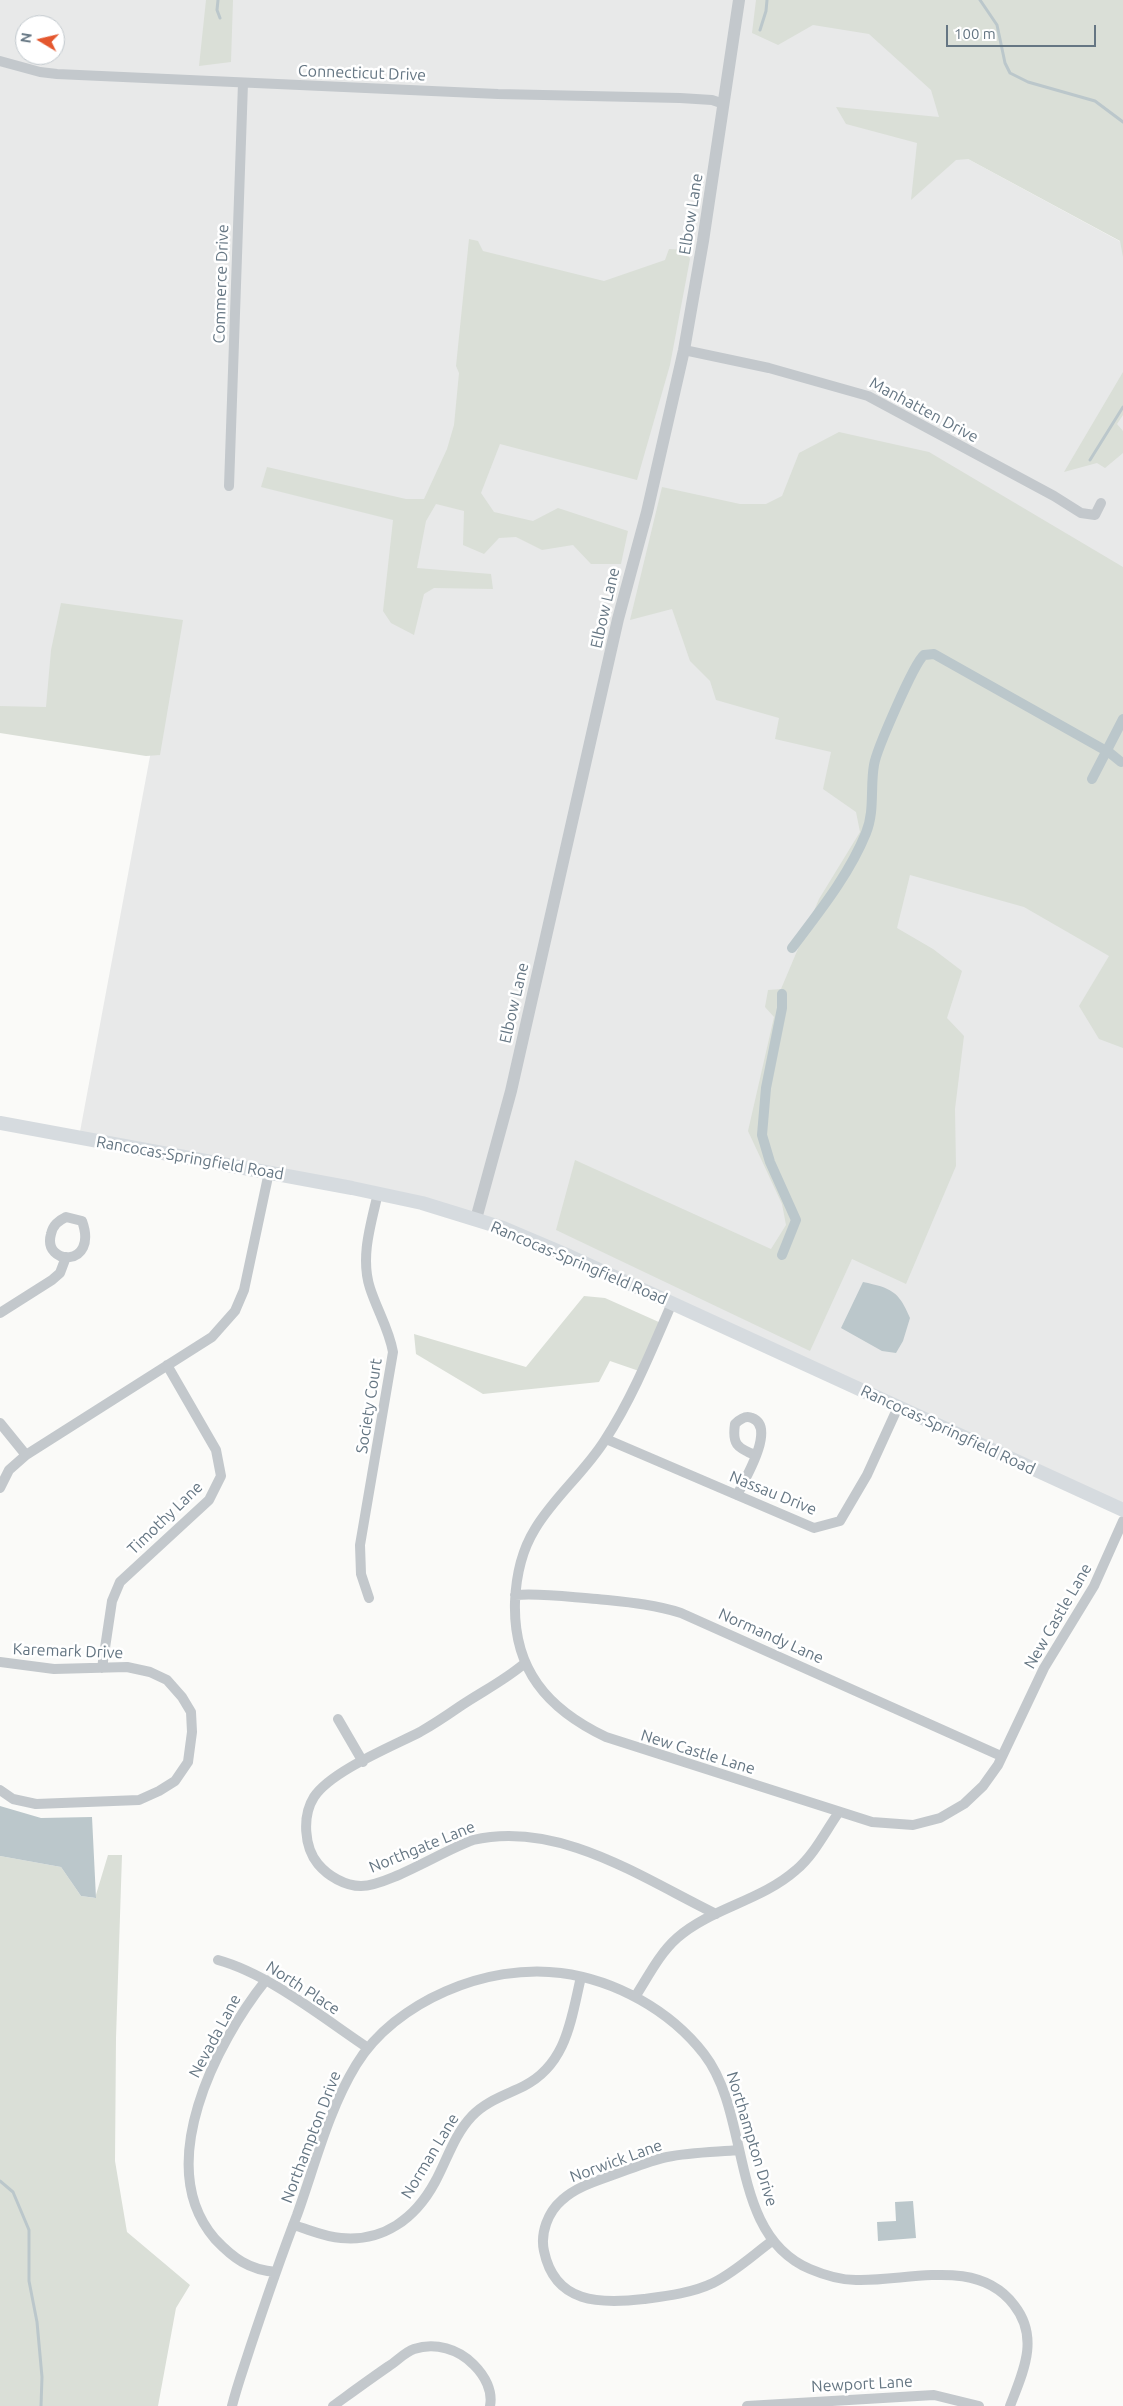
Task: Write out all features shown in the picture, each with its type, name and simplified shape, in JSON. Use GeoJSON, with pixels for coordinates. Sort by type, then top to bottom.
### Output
{"type":"FeatureCollection","features":[{"type":"Feature","properties":{"kind":"main road","name":"Rancocas-Springfield Road"},"geometry":{"type":"LineString","coordinates":[[0,1123],[378,1193],[476,1219],[569,1256],[1123,1510]]}},
{"type":"Feature","properties":{"kind":"street","name":"Elbow Lane"},"geometry":{"type":"LineString","coordinates":[[476,1219],[511,1091],[618,619],[647,512],[684,350],[739,0]]}},
{"type":"Feature","properties":{"kind":"street","name":"Connecticut Drive"},"geometry":{"type":"LineString","coordinates":[[0,61],[40,72],[57,74],[498,94],[672,98],[707,100],[724,104]]}},
{"type":"Feature","properties":{"kind":"street","name":"Commerce Drive"},"geometry":{"type":"LineString","coordinates":[[229,486],[243,83]]}},
{"type":"Feature","properties":{"kind":"street","name":"Manhatten Drive"},"geometry":{"type":"LineString","coordinates":[[684,350],[795,374],[868,396],[1054,496],[1081,513],[1094,515],[1101,503]]}},
{"type":"Feature","properties":{"kind":"street"},"geometry":{"type":"LineString","coordinates":[[0,1488],[9,1470],[26,1455],[212,1337],[235,1311],[244,1290],[268,1172]]}},
{"type":"Feature","properties":{"kind":"street","name":"Society Court"},"geometry":{"type":"LineString","coordinates":[[369,1598],[361,1574],[360,1545],[393,1352],[388,1329],[367,1277],[368,1236],[378,1193]]}},
{"type":"Feature","properties":{"kind":"street"},"geometry":{"type":"LineString","coordinates":[[0,1314],[52,1280],[60,1273],[66,1257]]}},
{"type":"Feature","properties":{"kind":"street","name":"New Castle Lane"},"geometry":{"type":"LineString","coordinates":[[672,1303],[648,1356],[606,1439],[581,1473],[535,1528],[523,1556],[515,1595],[516,1628],[525,1663],[536,1682],[556,1704],[579,1723],[606,1738],[872,1822],[899,1825],[920,1824],[940,1818],[974,1796],[991,1775],[1044,1668],[1094,1586],[1123,1521]]}},
{"type":"Feature","properties":{"kind":"street","name":"Timothy Lane"},"geometry":{"type":"LineString","coordinates":[[102,1668],[112,1601],[120,1582],[209,1500],[221,1476],[216,1450],[167,1365]]}},
{"type":"Feature","properties":{"kind":"street","name":"Nassau Drive"},"geometry":{"type":"LineString","coordinates":[[606,1439],[814,1528],[840,1521],[867,1475],[898,1407]]}},
{"type":"Feature","properties":{"kind":"street"},"geometry":{"type":"LineString","coordinates":[[0,1423],[26,1455]]}},
{"type":"Feature","properties":{"kind":"street"},"geometry":{"type":"LineString","coordinates":[[737,1495],[755,1455]]}},
{"type":"Feature","properties":{"kind":"street","name":"Normandy Lane"},"geometry":{"type":"LineString","coordinates":[[515,1595],[539,1594],[612,1600],[652,1606],[681,1613],[1001,1756]]}},
{"type":"Feature","properties":{"kind":"street","name":"Karemark Drive"},"geometry":{"type":"LineString","coordinates":[[0,1662],[54,1668],[127,1667],[150,1672],[167,1680],[182,1697],[191,1712],[192,1732],[188,1762],[175,1781],[139,1800],[36,1804],[13,1799],[0,1790]]}},
{"type":"Feature","properties":{"kind":"street","name":"Northgate Lane"},"geometry":{"type":"LineString","coordinates":[[525,1663],[509,1676],[431,1726],[336,1777],[315,1796],[307,1821],[306,1838],[312,1855],[324,1870],[342,1881],[363,1886],[383,1881],[461,1844],[485,1837],[535,1838],[595,1854],[716,1914]]}},
{"type":"Feature","properties":{"kind":"street"},"geometry":{"type":"LineString","coordinates":[[338,1719],[363,1762]]}},
{"type":"Feature","properties":{"kind":"street"},"geometry":{"type":"LineString","coordinates":[[635,1998],[671,1944],[688,1930],[716,1914],[754,1897],[794,1872],[808,1858],[839,1812]]}},
{"type":"Feature","properties":{"kind":"street","name":"North Place"},"geometry":{"type":"LineString","coordinates":[[218,1960],[239,1965],[266,1980],[368,2048]]}},
{"type":"Feature","properties":{"kind":"street","name":"Northampton Drive"},"geometry":{"type":"LineString","coordinates":[[232,2406],[276,2272],[343,2088],[358,2061],[368,2048],[390,2027],[415,2008],[474,1980],[520,1972],[553,1972],[581,1976],[608,1985],[635,1998],[681,2030],[710,2062],[723,2089],[754,2201],[764,2227],[772,2241],[798,2263],[837,2278],[866,2280],[958,2276],[986,2282],[999,2290],[1019,2311],[1025,2324],[1028,2338],[1026,2367],[1010,2406]]}},
{"type":"Feature","properties":{"kind":"street","name":"Norman Lane"},"geometry":{"type":"LineString","coordinates":[[293,2225],[330,2236],[360,2238],[381,2235],[408,2217],[423,2202],[435,2183],[452,2146],[474,2114],[490,2102],[540,2077],[558,2057],[568,2034],[581,1976]]}},
{"type":"Feature","properties":{"kind":"street","name":"Nevada Lane"},"geometry":{"type":"LineString","coordinates":[[266,1980],[249,2002],[207,2078],[191,2141],[190,2193],[209,2232],[226,2252],[253,2269],[276,2272]]}},
{"type":"Feature","properties":{"kind":"street","name":"Norwick Lane"},"geometry":{"type":"LineString","coordinates":[[739,2150],[664,2158],[597,2181],[571,2194],[556,2207],[546,2225],[543,2245],[548,2265],[559,2282],[584,2298],[603,2302],[632,2301],[683,2293],[713,2283],[738,2268],[772,2241]]}},
{"type":"Feature","properties":{"kind":"street"},"geometry":{"type":"LineString","coordinates":[[333,2406],[413,2350],[432,2346],[450,2350],[468,2359],[475,2365],[488,2387],[490,2406]]}},
{"type":"Feature","properties":{"kind":"street","name":"Newport Lane"},"geometry":{"type":"LineString","coordinates":[[747,2406],[934,2395],[979,2406]]}},
{"type":"Feature","properties":{"kind":"shaded area"},"geometry":{"type":"Polygon","coordinates":[[[0,0],[839,0],[900,28],[968,159],[1123,243],[1123,1510],[464,1215],[79,1137],[151,751],[0,726],[0,0]]]}},
{"type":"Feature","properties":{"kind":"shaded area"},"geometry":{"type":"Polygon","coordinates":[[[206,0],[233,0],[231,62],[199,66],[206,0]]]}},
{"type":"Feature","properties":{"kind":"shaded area"},"geometry":{"type":"Polygon","coordinates":[[[756,0],[1123,0],[1123,257],[1120,241],[968,159],[956,160],[911,200],[917,143],[846,124],[836,107],[939,117],[931,90],[869,34],[813,25],[778,45],[752,33],[756,0]]]}},
{"type":"Feature","properties":{"kind":"shaded area"},"geometry":{"type":"Polygon","coordinates":[[[469,239],[478,241],[483,251],[604,281],[665,260],[669,249],[686,250],[690,259],[670,365],[637,480],[500,444],[481,493],[494,512],[533,521],[558,508],[628,531],[621,564],[591,564],[573,545],[542,550],[516,537],[499,538],[484,554],[463,545],[464,511],[436,504],[426,521],[417,568],[491,574],[493,589],[434,588],[424,594],[414,635],[391,623],[383,611],[393,520],[261,487],[267,467],[406,499],[424,499],[447,449],[454,425],[459,373],[456,366],[469,239]]]}},
{"type":"Feature","properties":{"kind":"shaded area"},"geometry":{"type":"Polygon","coordinates":[[[1123,372],[1123,415],[1117,424],[1123,431],[1123,453],[1105,468],[1097,463],[1064,472],[1123,372]]]}},
{"type":"Feature","properties":{"kind":"shaded area"},"geometry":{"type":"Polygon","coordinates":[[[839,432],[929,452],[1123,567],[1123,1048],[1099,1039],[1079,1006],[1109,956],[1024,907],[910,875],[897,928],[933,949],[962,971],[947,1018],[964,1036],[955,1109],[956,1166],[906,1284],[852,1259],[810,1351],[556,1230],[575,1160],[771,1249],[786,1225],[782,1204],[748,1131],[774,1017],[765,1007],[768,990],[781,989],[819,899],[860,832],[856,812],[823,789],[831,752],[775,739],[779,718],[716,700],[710,681],[690,661],[672,609],[630,620],[662,487],[740,504],[766,504],[782,496],[799,453],[839,432]]]}},
{"type":"Feature","properties":{"kind":"shaded area"},"geometry":{"type":"Polygon","coordinates":[[[61,603],[183,620],[160,755],[146,756],[0,733],[0,706],[46,707],[51,650],[61,603]]]}},
{"type":"Feature","properties":{"kind":"shaded area"},"geometry":{"type":"Polygon","coordinates":[[[863,1282],[881,1286],[893,1292],[898,1296],[906,1309],[910,1318],[903,1341],[896,1353],[882,1351],[841,1328],[863,1282]]]}},
{"type":"Feature","properties":{"kind":"shaded area"},"geometry":{"type":"Polygon","coordinates":[[[584,1296],[605,1298],[661,1323],[639,1371],[610,1361],[599,1382],[483,1394],[416,1354],[414,1334],[526,1367],[584,1296]]]}},
{"type":"Feature","properties":{"kind":"shaded area"},"geometry":{"type":"Polygon","coordinates":[[[0,1806],[41,1818],[92,1817],[96,1898],[81,1896],[61,1867],[0,1856],[0,1806]]]}},
{"type":"Feature","properties":{"kind":"shaded area"},"geometry":{"type":"Polygon","coordinates":[[[108,1855],[122,1855],[116,2038],[115,2161],[127,2232],[190,2285],[176,2308],[158,2406],[0,2406],[0,1856],[61,1867],[81,1896],[95,1898],[108,1855]]]}},
{"type":"Feature","properties":{"kind":"shaded area"},"geometry":{"type":"Polygon","coordinates":[[[913,2201],[916,2238],[878,2241],[877,2222],[896,2221],[895,2202],[913,2201]]]}},
{"type":"Feature","properties":{"kind":"waterway"},"geometry":{"type":"LineString","coordinates":[[218,0],[217,10],[220,18]]}},
{"type":"Feature","properties":{"kind":"waterway"},"geometry":{"type":"LineString","coordinates":[[760,30],[766,11],[767,0]]}},
{"type":"Feature","properties":{"kind":"waterway"},"geometry":{"type":"LineString","coordinates":[[980,0],[997,25],[1005,63],[1010,73],[1028,82],[1095,101],[1123,122]]}},
{"type":"Feature","properties":{"kind":"waterway"},"geometry":{"type":"LineString","coordinates":[[1090,460],[1123,407]]}},
{"type":"Feature","properties":{"kind":"waterway"},"geometry":{"type":"LineString","coordinates":[[792,948],[833,893],[859,849],[869,825],[876,757],[904,690],[924,655],[934,654],[1110,753],[1121,762]]}},
{"type":"Feature","properties":{"kind":"waterway"},"geometry":{"type":"LineString","coordinates":[[1092,779],[1123,719]]}},
{"type":"Feature","properties":{"kind":"waterway"},"geometry":{"type":"LineString","coordinates":[[782,994],[782,1008],[766,1088],[762,1135],[770,1162],[796,1220],[782,1255]]}},
{"type":"Feature","properties":{"kind":"waterway"},"geometry":{"type":"LineString","coordinates":[[0,2181],[13,2192],[29,2230],[29,2281],[37,2322],[42,2377],[41,2406]]}}]}
